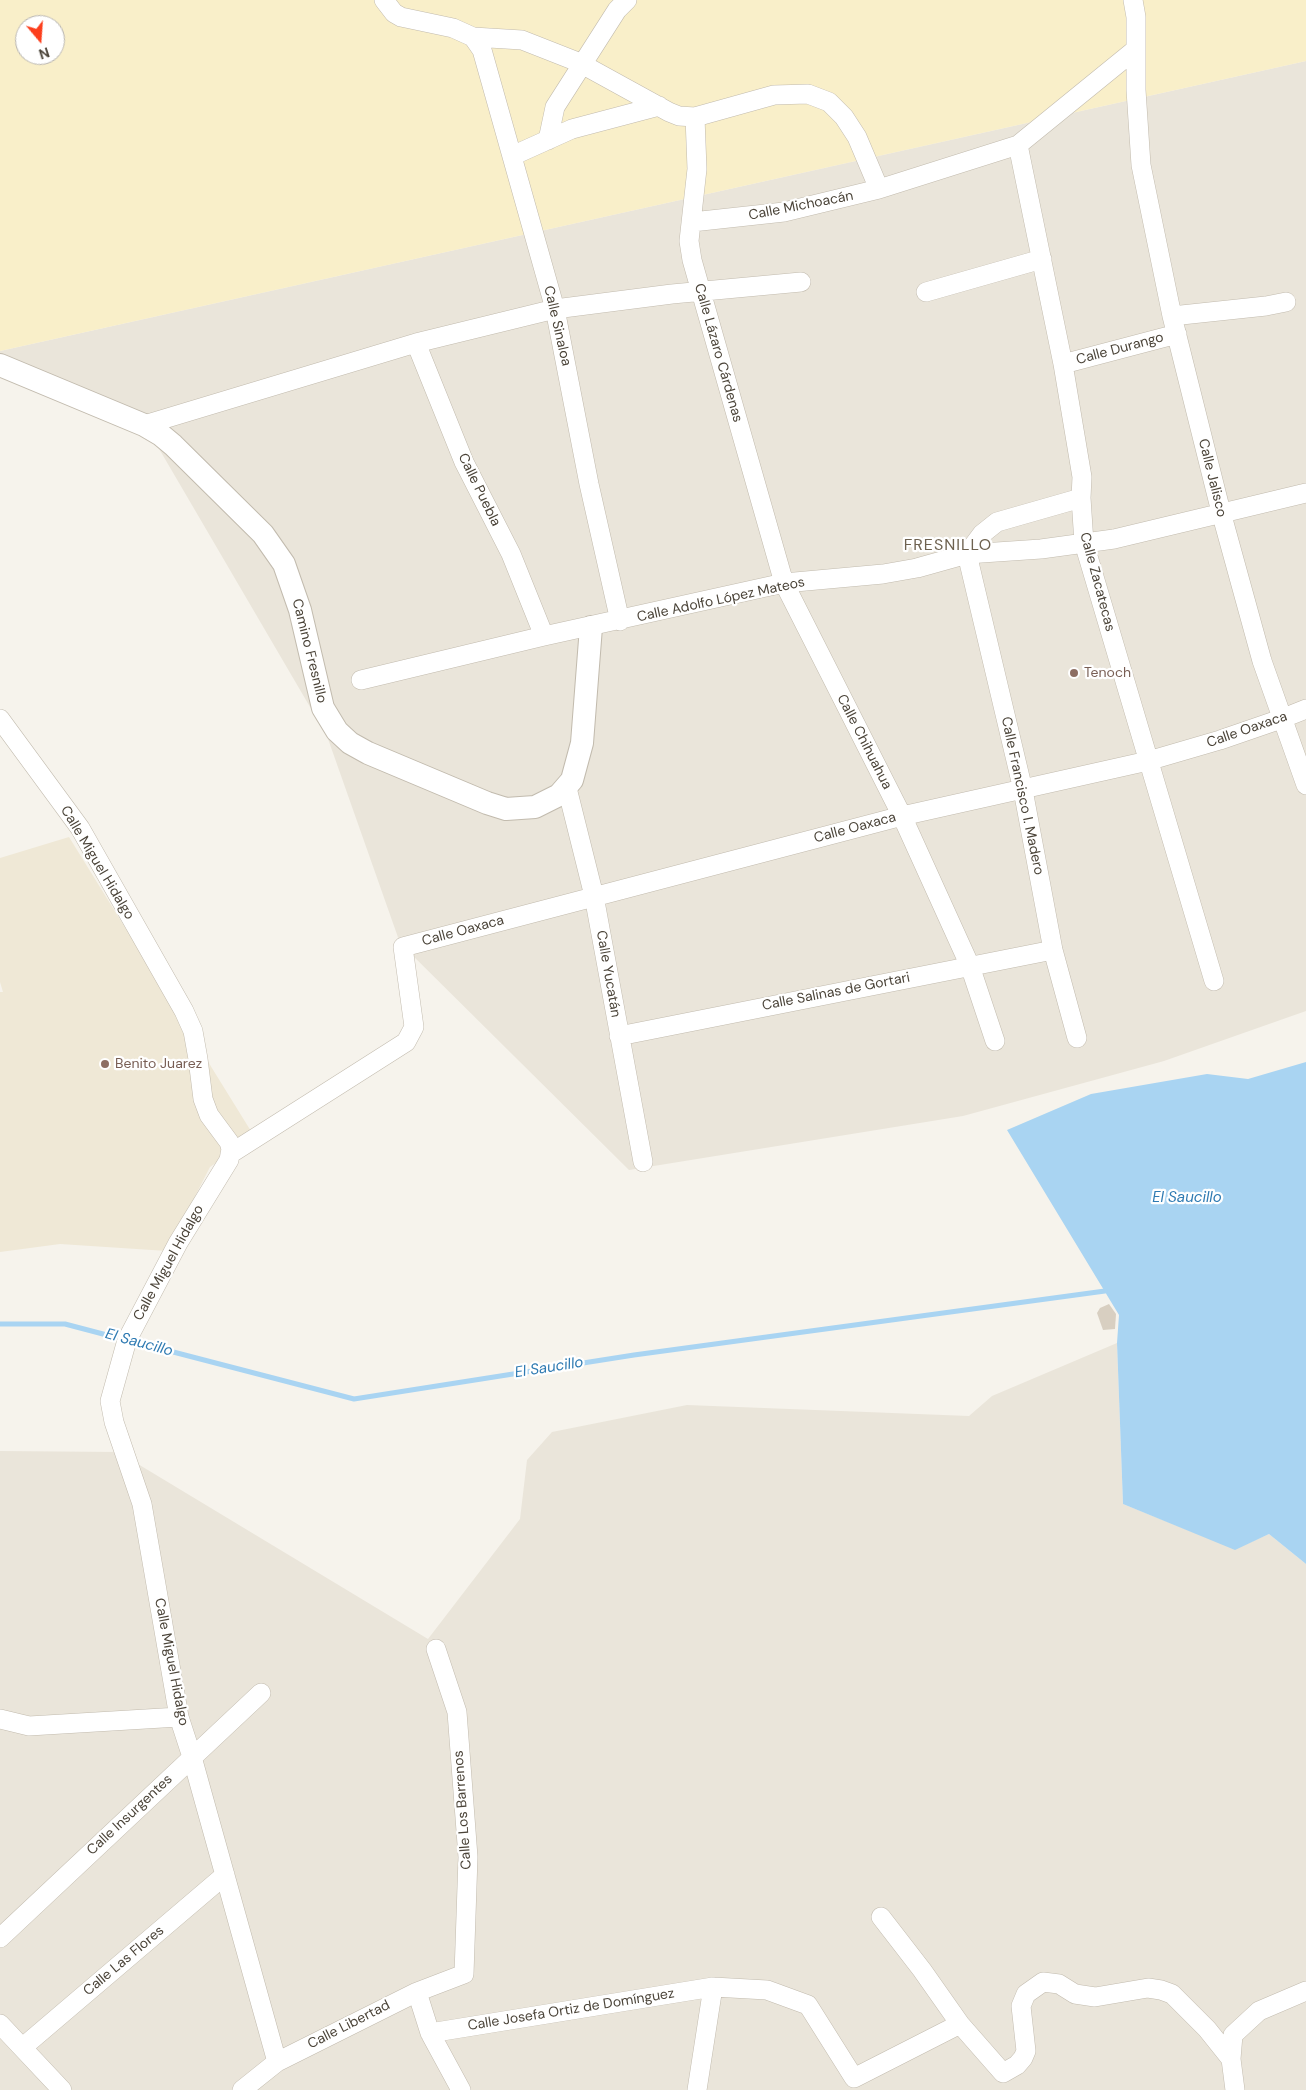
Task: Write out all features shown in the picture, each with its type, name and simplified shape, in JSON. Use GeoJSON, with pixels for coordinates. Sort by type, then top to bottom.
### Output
{"type":"FeatureCollection","features":[{"type":"Feature","properties":{"kind":"street"},"geometry":{"type":"LineString","coordinates":[[384,0],[394,13],[401,17],[454,28],[473,37],[522,40],[582,64],[679,116],[695,117],[774,95],[808,94],[829,102],[844,117],[856,137],[879,190]]}},
{"type":"Feature","properties":{"kind":"street"},"geometry":{"type":"LineString","coordinates":[[548,140],[555,107],[617,10],[627,0]]}},
{"type":"Feature","properties":{"kind":"street","name":"Calle Jalisco"},"geometry":{"type":"LineString","coordinates":[[1133,0],[1136,17],[1136,90],[1141,165],[1172,316],[1221,512],[1262,661],[1306,785]]}},
{"type":"Feature","properties":{"kind":"street","name":"Calle Sinaloa"},"geometry":{"type":"LineString","coordinates":[[473,37],[482,50],[555,309],[589,484],[620,621]]}},
{"type":"Feature","properties":{"kind":"street"},"geometry":{"type":"LineString","coordinates":[[1018,145],[1136,49]]}},
{"type":"Feature","properties":{"kind":"street"},"geometry":{"type":"LineString","coordinates":[[512,156],[572,129],[659,106]]}},
{"type":"Feature","properties":{"kind":"street","name":"Calle Lázaro Cárdenas"},"geometry":{"type":"LineString","coordinates":[[695,117],[697,169],[689,241],[690,250],[784,584]]}},
{"type":"Feature","properties":{"kind":"street","name":"Calle Michoacán"},"geometry":{"type":"LineString","coordinates":[[692,222],[784,212],[879,190],[1018,145]]}},
{"type":"Feature","properties":{"kind":"street","name":"Calle Zacatecas"},"geometry":{"type":"LineString","coordinates":[[1018,145],[1063,364],[1082,477],[1081,498],[1084,542],[1214,981]]}},
{"type":"Feature","properties":{"kind":"street"},"geometry":{"type":"LineString","coordinates":[[926,292],[1042,259]]}},
{"type":"Feature","properties":{"kind":"street"},"geometry":{"type":"LineString","coordinates":[[144,425],[416,343],[555,309],[801,282]]}},
{"type":"Feature","properties":{"kind":"street"},"geometry":{"type":"LineString","coordinates":[[1172,316],[1266,306],[1286,302]]}},
{"type":"Feature","properties":{"kind":"street","name":"Calle Durango"},"geometry":{"type":"LineString","coordinates":[[1063,364],[1177,334]]}},
{"type":"Feature","properties":{"kind":"street","name":"Calle Puebla"},"geometry":{"type":"LineString","coordinates":[[416,343],[464,462],[511,554],[544,636]]}},
{"type":"Feature","properties":{"kind":"street","name":"Camino Fresnillo"},"geometry":{"type":"LineString","coordinates":[[0,365],[144,425],[174,445],[263,534],[284,564],[300,610],[323,708],[337,731],[350,744],[487,803],[506,809],[535,808],[559,795],[567,788]]}},
{"type":"Feature","properties":{"kind":"street","name":"Calle Adolfo López Mateos"},"geometry":{"type":"LineString","coordinates":[[361,680],[544,636],[784,584],[883,574],[917,568],[967,554],[1041,549],[1114,539],[1306,493]]}},
{"type":"Feature","properties":{"kind":"street"},"geometry":{"type":"LineString","coordinates":[[967,554],[982,534],[997,522],[1032,510],[1081,498]]}},
{"type":"Feature","properties":{"kind":"street","name":"Calle Francisco I. Madero"},"geometry":{"type":"LineString","coordinates":[[967,554],[1023,790],[1053,950],[1077,1038]]}},
{"type":"Feature","properties":{"kind":"street","name":"Calle Chihuahua"},"geometry":{"type":"LineString","coordinates":[[784,584],[902,816],[970,966],[995,1040]]}},
{"type":"Feature","properties":{"kind":"street"},"geometry":{"type":"LineString","coordinates":[[567,788],[576,770],[582,743],[591,626]]}},
{"type":"Feature","properties":{"kind":"street","name":"Calle Oaxaca"},"geometry":{"type":"LineString","coordinates":[[230,1154],[406,1042],[414,1027],[402,947],[902,816],[1148,761],[1281,719],[1306,708]]}},
{"type":"Feature","properties":{"kind":"street","name":"Calle Miguel Hidalgo"},"geometry":{"type":"LineString","coordinates":[[0,719],[80,828],[184,1011],[193,1031],[203,1099],[209,1115],[229,1142],[230,1154],[178,1243],[127,1340],[110,1401],[114,1422],[142,1504],[178,1717],[192,1757],[277,2062]]}},
{"type":"Feature","properties":{"kind":"street","name":"Calle Yucatán"},"geometry":{"type":"LineString","coordinates":[[567,788],[594,896],[644,1162]]}},
{"type":"Feature","properties":{"kind":"street","name":"Calle Salinas de Gortari"},"geometry":{"type":"LineString","coordinates":[[619,1036],[1053,950]]}},
{"type":"Feature","properties":{"kind":"street","name":"Calle Los Barrenos"},"geometry":{"type":"LineString","coordinates":[[436,1649],[457,1712],[468,1857],[464,1974]]}},
{"type":"Feature","properties":{"kind":"street","name":"Calle Insurgentes"},"geometry":{"type":"LineString","coordinates":[[0,1938],[261,1693]]}},
{"type":"Feature","properties":{"kind":"street"},"geometry":{"type":"LineString","coordinates":[[0,1719],[29,1726],[178,1717]]}},
{"type":"Feature","properties":{"kind":"street","name":"Calle Las Flores"},"geometry":{"type":"LineString","coordinates":[[24,2047],[225,1875]]}},
{"type":"Feature","properties":{"kind":"street"},"geometry":{"type":"LineString","coordinates":[[881,1918],[922,1970],[960,2024],[1003,2073],[1018,2065],[1023,2058],[1026,2051],[1021,2006],[1026,1994],[1042,1982],[1059,1984],[1075,1994],[1095,1996],[1148,1988],[1172,1994],[1193,2014],[1231,2059]]}},
{"type":"Feature","properties":{"kind":"street","name":"Calle Libertad"},"geometry":{"type":"LineString","coordinates":[[242,2090],[277,2062],[417,1992],[464,1974]]}},
{"type":"Feature","properties":{"kind":"street"},"geometry":{"type":"LineString","coordinates":[[697,2090],[713,1987]]}},
{"type":"Feature","properties":{"kind":"street","name":"Calle Josefa Ortiz de Domínguez"},"geometry":{"type":"LineString","coordinates":[[430,2033],[713,1987],[767,1990],[808,2005],[854,2078],[960,2024]]}},
{"type":"Feature","properties":{"kind":"street"},"geometry":{"type":"LineString","coordinates":[[1235,2090],[1231,2059],[1234,2035],[1243,2024],[1259,2011],[1306,1991]]}},
{"type":"Feature","properties":{"kind":"street"},"geometry":{"type":"LineString","coordinates":[[417,1992],[430,2033],[461,2090]]}},
{"type":"Feature","properties":{"kind":"street"},"geometry":{"type":"LineString","coordinates":[[0,2024],[24,2047],[62,2090]]}},
{"type":"Feature","properties":{"kind":"shaded area","name":"FRESNILLO"},"geometry":{"type":"Polygon","coordinates":[[[1306,61],[1306,1011],[1164,1061],[963,1116],[629,1170],[400,943],[327,736],[158,447],[127,424],[0,360],[0,351],[1306,61]]]}},
{"type":"Feature","properties":{"kind":"shaded area","name":"Benito Juarez"},"geometry":{"type":"Polygon","coordinates":[[[69,837],[254,1136],[210,1167],[167,1251],[60,1244],[0,1252],[0,992],[3,992],[0,982],[0,858],[69,837]]]}},
{"type":"Feature","properties":{"kind":"shaded area"},"geometry":{"type":"Polygon","coordinates":[[[1117,1343],[1123,1504],[1235,1549],[1269,1534],[1306,1564],[1306,2090],[0,2090],[0,1451],[118,1452],[428,1639],[520,1519],[527,1460],[552,1432],[687,1405],[969,1416],[992,1396],[1117,1343]]]}},
{"type":"Feature","properties":{"kind":"sand"},"geometry":{"type":"Polygon","coordinates":[[[0,0],[1306,0],[1306,61],[0,351],[0,0]]]}},
{"type":"Feature","properties":{"kind":"water","name":"El Saucillo"},"geometry":{"type":"Polygon","coordinates":[[[1306,1062],[1306,1564],[1269,1534],[1235,1550],[1123,1504],[1117,1343],[1119,1315],[1007,1130],[1091,1094],[1207,1074],[1248,1079],[1306,1062]]]}},
{"type":"Feature","properties":{"kind":"building"},"geometry":{"type":"Polygon","coordinates":[[[1109,1304],[1116,1314],[1115,1329],[1103,1330],[1097,1313],[1100,1308],[1109,1304]]]}},
{"type":"Feature","properties":{"kind":"waterway","name":"El Saucillo"},"geometry":{"type":"LineString","coordinates":[[131,1341],[354,1399],[634,1355],[1105,1291]]}},
{"type":"Feature","properties":{"kind":"waterway","name":"El Saucillo"},"geometry":{"type":"LineString","coordinates":[[0,1324],[65,1324],[122,1339]]}},
{"type":"Feature","properties":{"kind":"place","name":"Tenoch"},"geometry":{"type":"Point","coordinates":[1074,673]}},
{"type":"Feature","properties":{"kind":"place","name":"Benito Juarez"},"geometry":{"type":"Point","coordinates":[105,1064]}},
{"type":"Feature","properties":{"kind":"district","name":"FRESNILLO"},"geometry":{"type":"Point","coordinates":[948,546]}}]}
